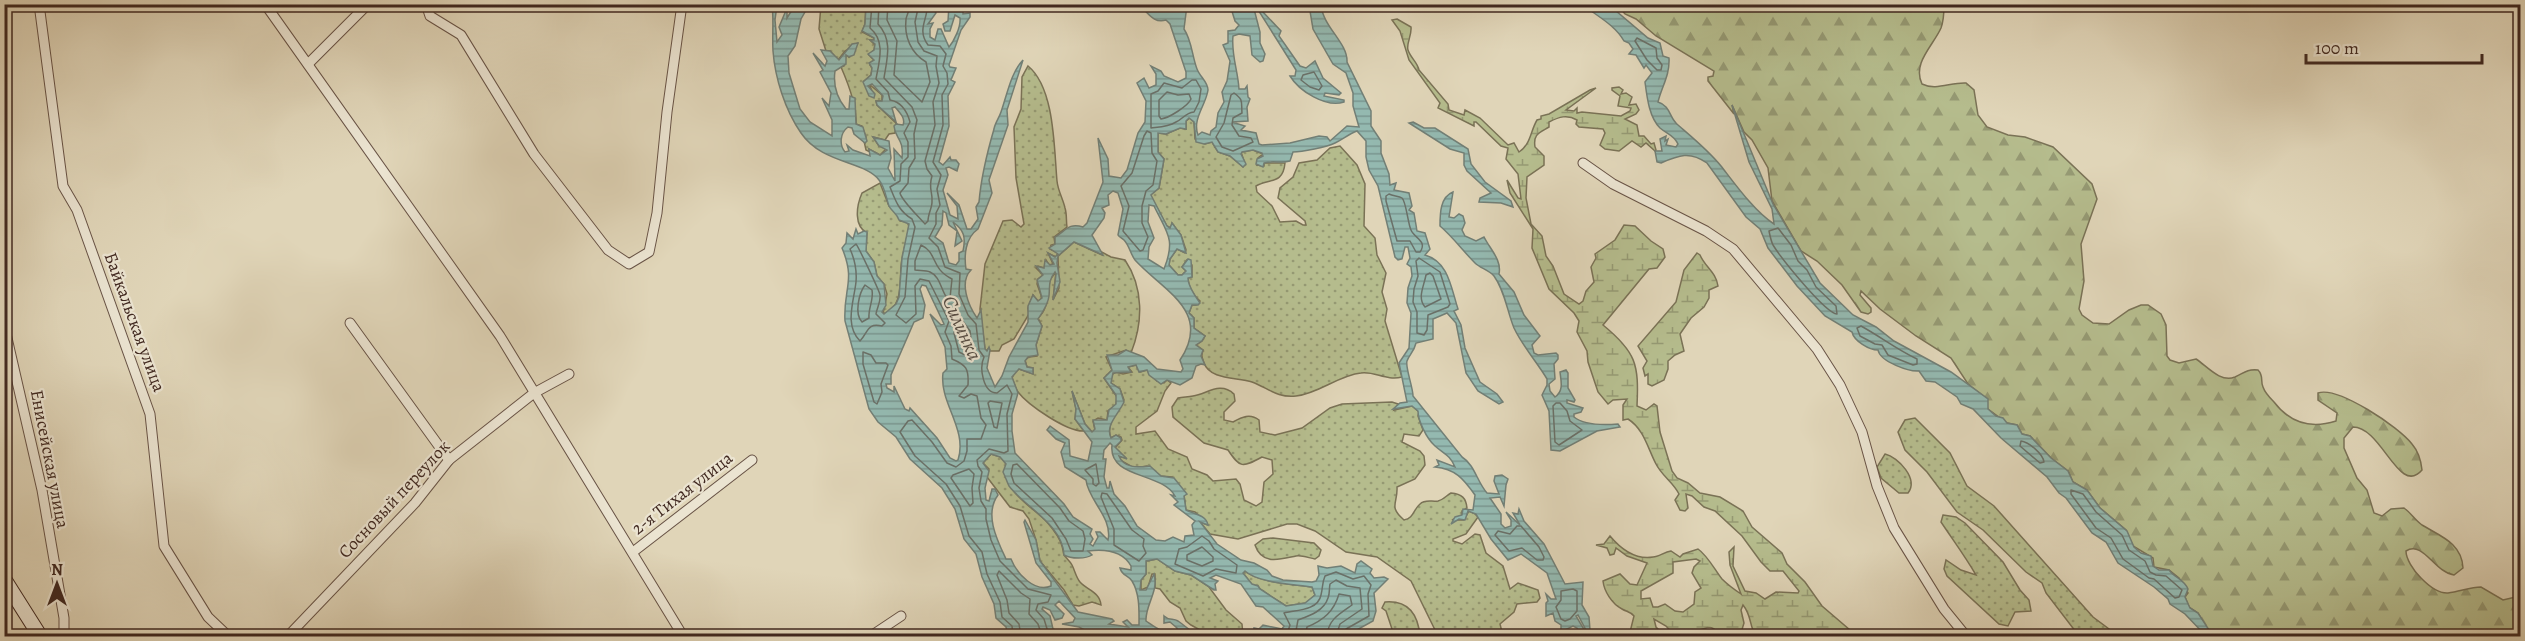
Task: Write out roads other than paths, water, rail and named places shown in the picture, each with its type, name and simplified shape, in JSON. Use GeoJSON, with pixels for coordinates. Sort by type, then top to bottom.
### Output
{"type":"FeatureCollection","features":[{"type":"Feature","properties":{"kind":"main road"},"geometry":{"type":"LineString","coordinates":[[4,579],[40,636]]}},
{"type":"Feature","properties":{"kind":"street","name":"Байкальская улица"},"geometry":{"type":"LineString","coordinates":[[39,4],[63,186],[77,210],[150,414],[164,546],[208,617],[228,636]]}},
{"type":"Feature","properties":{"kind":"street"},"geometry":{"type":"LineString","coordinates":[[265,4],[500,336],[683,636]]}},
{"type":"Feature","properties":{"kind":"street"},"geometry":{"type":"LineString","coordinates":[[308,64],[368,4]]}},
{"type":"Feature","properties":{"kind":"street"},"geometry":{"type":"LineString","coordinates":[[426,4],[430,16],[461,35],[534,154],[608,250],[629,264],[649,252],[657,213],[667,112],[682,4]]}},
{"type":"Feature","properties":{"kind":"street"},"geometry":{"type":"LineString","coordinates":[[1583,163],[1613,184],[1706,231],[1733,249],[1817,350],[1840,385],[1862,432],[1877,486],[1894,528],[1944,609],[1966,636]]}},
{"type":"Feature","properties":{"kind":"street"},"geometry":{"type":"LineString","coordinates":[[350,323],[449,460]]}},
{"type":"Feature","properties":{"kind":"street","name":"Енисейская улица"},"geometry":{"type":"LineString","coordinates":[[4,325],[42,490],[64,618],[64,636]]}},
{"type":"Feature","properties":{"kind":"street","name":"Сосновый переулок"},"geometry":{"type":"LineString","coordinates":[[288,636],[416,503],[449,460],[534,393],[569,374]]}},
{"type":"Feature","properties":{"kind":"street","name":"2-я Тихая улица"},"geometry":{"type":"LineString","coordinates":[[633,552],[752,460]]}},
{"type":"Feature","properties":{"kind":"street"},"geometry":{"type":"LineString","coordinates":[[871,636],[901,616]]}},
{"type":"Feature","properties":{"kind":"water","name":"Силинка"},"geometry":{"type":"Polygon","coordinates":[[[772,5],[777,5],[775,20],[777,42],[782,35],[779,27],[787,8],[787,18],[795,5],[809,5],[801,19],[795,46],[788,56],[789,73],[800,109],[810,122],[832,136],[832,120],[822,98],[829,106],[831,93],[820,72],[823,70],[813,53],[825,66],[827,61],[821,50],[830,51],[839,60],[852,44],[858,43],[854,55],[849,57],[846,55],[846,64],[835,71],[835,86],[846,109],[849,109],[850,96],[855,98],[856,124],[863,127],[867,141],[865,143],[854,134],[852,128],[848,127],[841,139],[842,146],[845,152],[849,151],[847,145],[853,150],[870,156],[869,149],[880,155],[887,150],[879,146],[873,137],[889,141],[891,158],[888,168],[895,181],[894,149],[902,158],[902,151],[894,126],[903,125],[904,120],[895,107],[892,108],[896,122],[877,105],[876,101],[882,101],[883,96],[872,84],[868,86],[875,94],[874,98],[869,96],[863,82],[871,75],[872,68],[869,63],[874,60],[868,54],[874,50],[875,44],[870,40],[874,38],[862,31],[865,24],[866,5],[932,5],[936,13],[928,24],[933,23],[930,37],[935,40],[938,29],[941,29],[949,47],[957,34],[960,18],[955,15],[950,31],[945,31],[943,24],[948,21],[949,5],[957,5],[957,11],[963,10],[963,14],[970,13],[970,17],[961,30],[949,65],[956,68],[951,80],[955,82],[948,96],[949,126],[939,162],[943,165],[950,157],[959,164],[957,171],[946,168],[948,175],[943,190],[950,215],[958,219],[957,206],[947,193],[959,205],[967,229],[971,229],[978,219],[976,207],[995,127],[1012,77],[1023,60],[1007,110],[1008,125],[989,180],[992,193],[978,229],[970,237],[965,253],[966,269],[971,270],[967,275],[966,294],[977,318],[981,310],[985,349],[987,351],[989,347],[990,350],[987,368],[995,387],[1028,322],[1028,306],[1033,295],[1038,301],[1042,298],[1037,280],[1043,275],[1036,266],[1044,268],[1045,260],[1050,265],[1054,264],[1048,253],[1055,257],[1058,254],[1049,248],[1055,244],[1055,237],[1070,227],[1083,227],[1087,223],[1103,182],[1098,138],[1108,159],[1109,176],[1121,178],[1127,170],[1138,133],[1145,122],[1146,101],[1137,83],[1144,78],[1149,88],[1156,85],[1156,74],[1151,66],[1161,71],[1164,76],[1178,82],[1186,78],[1170,24],[1166,20],[1154,19],[1139,5],[1187,5],[1184,29],[1189,38],[1197,69],[1207,84],[1208,90],[1198,118],[1198,135],[1202,132],[1210,135],[1216,127],[1218,113],[1224,102],[1222,92],[1227,81],[1230,61],[1223,45],[1228,43],[1228,31],[1235,30],[1239,25],[1235,21],[1230,5],[1253,5],[1260,32],[1260,43],[1265,54],[1263,61],[1260,62],[1252,55],[1250,36],[1239,34],[1233,36],[1239,89],[1245,89],[1247,86],[1250,99],[1247,107],[1248,121],[1232,122],[1245,126],[1241,130],[1256,133],[1259,144],[1262,145],[1290,143],[1319,136],[1327,137],[1330,141],[1347,126],[1359,127],[1353,106],[1353,93],[1346,73],[1333,64],[1313,29],[1309,5],[1321,5],[1326,21],[1344,48],[1347,62],[1371,111],[1371,126],[1381,141],[1381,153],[1389,174],[1390,185],[1396,183],[1394,190],[1409,193],[1412,206],[1409,210],[1414,213],[1417,231],[1425,233],[1430,249],[1425,255],[1439,263],[1448,277],[1458,309],[1454,311],[1461,325],[1465,348],[1480,382],[1497,394],[1503,402],[1499,404],[1478,391],[1466,373],[1456,323],[1447,313],[1433,319],[1433,339],[1416,343],[1407,361],[1413,396],[1470,464],[1487,493],[1499,494],[1494,481],[1495,476],[1502,475],[1508,479],[1504,506],[1500,497],[1490,498],[1501,514],[1501,524],[1505,528],[1511,526],[1511,520],[1506,512],[1520,525],[1513,513],[1518,514],[1519,509],[1524,521],[1544,544],[1565,584],[1583,582],[1582,605],[1589,617],[1590,630],[1586,630],[1578,615],[1576,616],[1586,633],[1595,631],[1596,634],[1581,636],[1577,628],[1573,626],[1561,632],[1561,625],[1555,621],[1553,613],[1546,616],[1548,601],[1546,594],[1551,599],[1556,599],[1547,573],[1521,554],[1508,560],[1491,539],[1476,514],[1468,511],[1465,520],[1459,519],[1451,524],[1455,517],[1462,515],[1463,509],[1473,510],[1475,495],[1458,475],[1435,467],[1439,465],[1437,460],[1455,467],[1449,457],[1429,438],[1421,424],[1418,411],[1412,406],[1393,409],[1400,403],[1407,402],[1399,363],[1409,348],[1411,313],[1407,303],[1412,276],[1411,267],[1407,264],[1410,258],[1408,247],[1405,247],[1402,259],[1398,260],[1395,257],[1378,186],[1369,170],[1366,141],[1357,131],[1331,145],[1293,152],[1290,161],[1268,162],[1264,163],[1263,167],[1256,164],[1257,159],[1263,156],[1262,153],[1253,150],[1242,152],[1246,164],[1243,167],[1230,156],[1218,152],[1212,142],[1204,144],[1196,142],[1194,122],[1189,118],[1186,121],[1186,129],[1180,128],[1166,134],[1158,133],[1158,152],[1164,159],[1159,188],[1151,195],[1167,226],[1170,228],[1172,223],[1181,235],[1186,253],[1177,249],[1169,265],[1178,275],[1182,275],[1186,271],[1182,267],[1188,259],[1191,260],[1192,277],[1188,278],[1188,281],[1200,303],[1192,305],[1189,313],[1194,318],[1194,328],[1205,336],[1196,345],[1203,350],[1201,356],[1205,365],[1196,366],[1192,378],[1180,385],[1167,380],[1161,384],[1149,375],[1147,370],[1139,372],[1136,365],[1128,367],[1131,372],[1113,373],[1111,383],[1120,389],[1124,402],[1111,424],[1111,438],[1116,435],[1121,438],[1115,447],[1127,459],[1119,456],[1124,463],[1132,466],[1150,466],[1161,476],[1174,478],[1187,494],[1184,496],[1186,510],[1205,519],[1208,525],[1200,522],[1217,544],[1241,560],[1254,563],[1267,570],[1272,576],[1283,580],[1312,582],[1316,581],[1319,575],[1318,566],[1327,568],[1341,566],[1355,573],[1357,564],[1361,561],[1372,569],[1370,573],[1374,578],[1388,579],[1374,593],[1376,611],[1373,621],[1346,636],[1253,636],[1254,628],[1259,629],[1263,625],[1282,629],[1284,626],[1263,607],[1256,606],[1241,584],[1216,575],[1210,578],[1218,581],[1215,584],[1216,590],[1214,590],[1191,575],[1175,571],[1157,559],[1146,561],[1146,574],[1141,580],[1140,590],[1146,590],[1154,574],[1155,587],[1146,621],[1163,631],[1177,631],[1177,628],[1170,622],[1164,623],[1164,616],[1178,621],[1203,636],[1092,634],[1079,627],[1062,624],[1073,622],[1075,618],[1059,601],[1055,605],[1064,614],[1062,618],[1055,620],[1050,610],[1043,607],[1042,609],[1050,616],[1053,629],[1072,636],[1008,636],[1006,627],[996,618],[994,604],[982,577],[976,554],[964,539],[955,509],[942,488],[910,459],[896,437],[878,422],[869,409],[845,321],[849,277],[842,248],[846,243],[847,233],[853,239],[856,229],[858,234],[867,232],[866,251],[874,262],[877,276],[884,284],[886,305],[882,312],[884,314],[896,304],[899,297],[902,258],[909,224],[899,220],[890,208],[879,180],[864,169],[820,151],[810,143],[795,124],[782,94],[776,72],[773,51],[772,5]],[[1113,191],[1108,195],[1109,205],[1102,208],[1105,213],[1104,218],[1092,235],[1103,255],[1074,242],[1058,256],[1060,282],[1053,300],[1055,272],[1050,281],[1045,309],[1038,319],[1042,326],[1036,345],[1038,355],[1028,357],[1025,361],[1027,367],[1033,368],[1033,374],[1019,369],[1012,377],[1018,393],[1012,414],[1015,453],[1064,504],[1073,517],[1092,529],[1090,534],[1093,539],[1090,544],[1093,546],[1098,537],[1096,532],[1100,532],[1108,540],[1107,524],[1091,495],[1086,480],[1065,467],[1061,452],[1065,443],[1056,439],[1047,430],[1050,426],[1069,440],[1070,456],[1088,461],[1092,442],[1075,419],[1076,409],[1072,391],[1085,424],[1092,432],[1095,429],[1093,420],[1107,420],[1109,410],[1116,404],[1116,395],[1104,378],[1112,370],[1107,355],[1118,355],[1126,350],[1144,357],[1157,369],[1181,372],[1183,369],[1180,360],[1189,343],[1191,328],[1180,303],[1135,260],[1126,242],[1118,235],[1123,209],[1118,193],[1113,191]],[[1149,205],[1148,222],[1154,238],[1149,247],[1148,259],[1164,269],[1170,243],[1154,206],[1149,205]],[[943,211],[942,225],[935,237],[943,243],[949,263],[956,265],[959,261],[959,253],[963,251],[963,234],[953,222],[962,241],[955,246],[957,231],[949,225],[946,213],[943,211]],[[922,285],[920,289],[925,305],[923,318],[914,322],[891,375],[891,384],[886,384],[887,388],[894,392],[894,386],[905,409],[909,411],[910,408],[937,438],[950,458],[956,461],[960,449],[959,438],[943,384],[943,373],[947,369],[945,347],[930,314],[941,325],[944,324],[926,286],[922,285]],[[1110,443],[1104,450],[1103,459],[1106,459],[1104,477],[1107,488],[1109,488],[1110,481],[1114,494],[1125,506],[1137,526],[1156,540],[1165,541],[1173,537],[1184,542],[1185,536],[1194,535],[1192,525],[1195,521],[1174,505],[1178,502],[1168,488],[1118,464],[1113,456],[1110,443]],[[991,454],[983,463],[989,471],[985,488],[986,500],[989,501],[992,489],[995,489],[998,495],[992,510],[993,527],[1006,559],[1011,559],[1022,576],[1039,587],[1051,586],[1051,582],[1036,563],[1025,520],[1036,540],[1040,561],[1078,612],[1114,621],[1109,624],[1128,627],[1123,622],[1127,620],[1132,625],[1139,625],[1136,591],[1132,581],[1122,573],[1120,568],[1131,570],[1127,561],[1118,554],[1100,550],[1088,551],[1092,555],[1082,558],[1064,555],[1062,544],[1050,526],[1009,486],[1003,472],[1006,464],[1000,457],[991,454]],[[1245,571],[1243,573],[1252,584],[1286,606],[1305,603],[1315,595],[1312,587],[1267,581],[1245,571]]]}},
{"type":"Feature","properties":{"kind":"water"},"geometry":{"type":"Polygon","coordinates":[[[1255,5],[1267,7],[1263,12],[1281,31],[1279,36],[1300,66],[1306,68],[1315,61],[1323,78],[1341,93],[1339,95],[1325,93],[1324,96],[1344,100],[1344,102],[1329,103],[1321,100],[1294,82],[1290,76],[1295,76],[1296,70],[1255,5]]]}},
{"type":"Feature","properties":{"kind":"water"},"geometry":{"type":"Polygon","coordinates":[[[1583,5],[1609,5],[1648,38],[1660,43],[1663,56],[1669,58],[1669,64],[1658,102],[1668,109],[1675,122],[1716,160],[1753,205],[1774,224],[1772,209],[1749,162],[1732,105],[1773,204],[1820,283],[1853,315],[1876,327],[1894,341],[1951,372],[1988,399],[1988,409],[2007,423],[2017,425],[2022,434],[2030,436],[2051,458],[2068,471],[2073,482],[2087,490],[2100,508],[2127,531],[2134,547],[2141,553],[2151,556],[2153,566],[2159,570],[2169,570],[2184,583],[2188,589],[2185,597],[2190,608],[2198,613],[2209,630],[2219,630],[2222,636],[2206,636],[2154,587],[2118,563],[2106,542],[2092,533],[2047,477],[2001,438],[1973,409],[1961,404],[1957,397],[1935,382],[1926,381],[1919,371],[1909,370],[1889,362],[1878,350],[1862,344],[1852,332],[1825,316],[1797,286],[1768,248],[1760,229],[1746,217],[1707,163],[1690,156],[1657,162],[1655,151],[1662,151],[1660,139],[1666,136],[1665,141],[1668,139],[1666,145],[1676,147],[1678,144],[1660,128],[1651,113],[1645,82],[1652,73],[1646,65],[1644,68],[1636,55],[1629,54],[1633,49],[1611,25],[1583,5]]]}},
{"type":"Feature","properties":{"kind":"water"},"geometry":{"type":"Polygon","coordinates":[[[1413,122],[1424,128],[1435,128],[1468,149],[1471,164],[1485,182],[1511,201],[1513,207],[1501,203],[1479,202],[1480,198],[1491,193],[1467,171],[1464,165],[1464,153],[1450,149],[1409,123],[1413,122]]]}},
{"type":"Feature","properties":{"kind":"water"},"geometry":{"type":"Polygon","coordinates":[[[1453,192],[1449,217],[1454,218],[1459,214],[1463,216],[1465,223],[1462,230],[1465,236],[1476,241],[1484,237],[1497,259],[1499,274],[1514,292],[1524,315],[1540,336],[1532,345],[1534,353],[1538,355],[1556,353],[1558,355],[1554,364],[1555,379],[1549,384],[1550,391],[1555,397],[1558,395],[1561,386],[1560,372],[1566,370],[1568,388],[1575,400],[1574,402],[1567,400],[1567,403],[1583,408],[1581,412],[1574,414],[1574,417],[1589,423],[1618,424],[1620,427],[1597,431],[1560,451],[1551,450],[1549,411],[1542,395],[1547,379],[1514,328],[1494,276],[1475,263],[1440,226],[1443,202],[1453,192]]]}}]}
